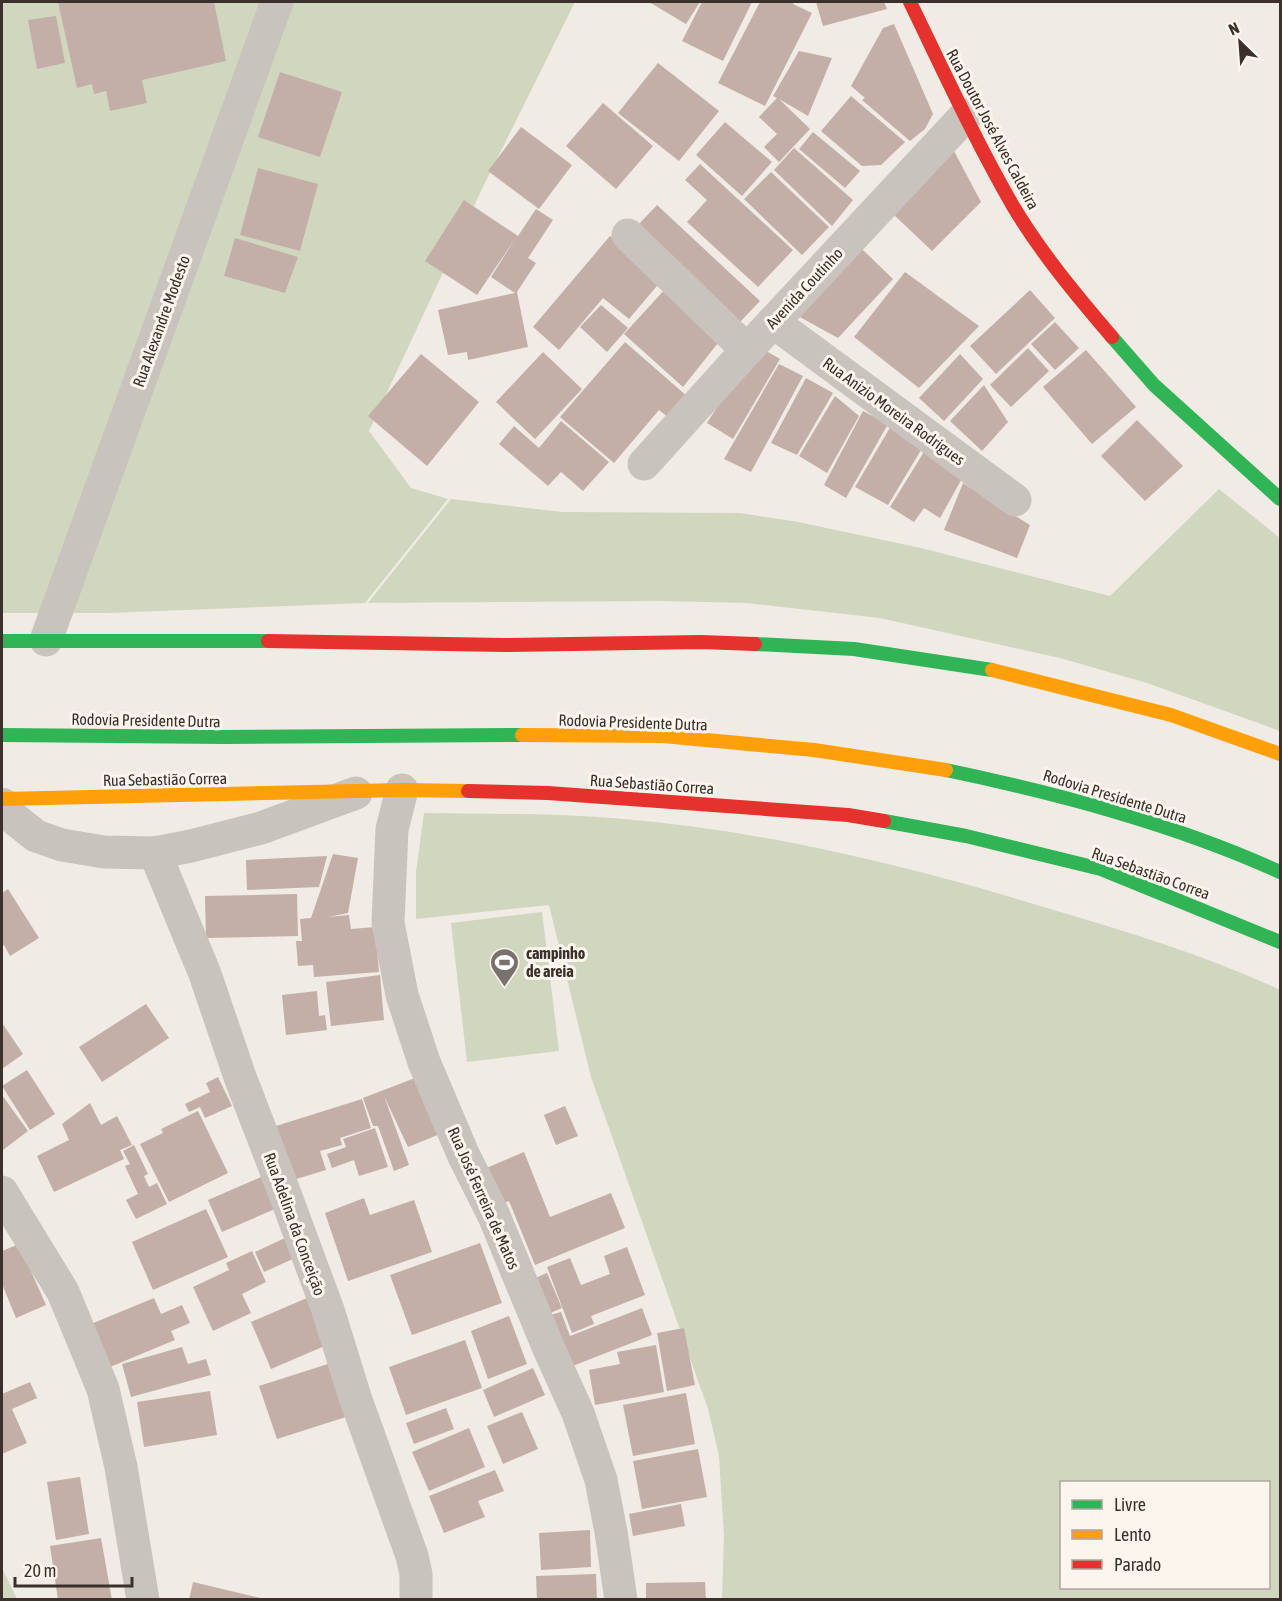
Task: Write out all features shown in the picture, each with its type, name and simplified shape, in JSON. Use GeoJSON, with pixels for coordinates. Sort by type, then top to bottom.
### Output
{"type":"FeatureCollection","features":[{"type":"Feature","properties":{"kind":"main road","name":"Rua Doutor José Alves Caldeira"},"geometry":{"type":"LineString","coordinates":[[910,2],[1014,207],[1069,287],[1154,385],[1281,499]]}},
{"type":"Feature","properties":{"kind":"main road"},"geometry":{"type":"LineString","coordinates":[[505,645],[670,629]]}},
{"type":"Feature","properties":{"kind":"main road"},"geometry":{"type":"LineString","coordinates":[[2,641],[334,641],[505,645],[701,642],[866,651],[1007,672],[1171,715],[1281,754]]}},
{"type":"Feature","properties":{"kind":"main road","name":"Rodovia Presidente Dutra"},"geometry":{"type":"LineString","coordinates":[[2,735],[663,736],[814,750],[925,765],[1036,789],[1119,812],[1247,857],[1281,872]]}},
{"type":"Feature","properties":{"kind":"main road","name":"Rua Sebastião Correa"},"geometry":{"type":"LineString","coordinates":[[2,800],[402,790],[548,794],[711,804],[860,817],[966,836],[1101,869],[1281,942]]}},
{"type":"Feature","properties":{"kind":"street","name":"Rua Alexandre Modesto"},"geometry":{"type":"LineString","coordinates":[[46,640],[277,2]]}},
{"type":"Feature","properties":{"kind":"street","name":"Avenida Coutinho"},"geometry":{"type":"LineString","coordinates":[[644,464],[966,115]]}},
{"type":"Feature","properties":{"kind":"street"},"geometry":{"type":"LineString","coordinates":[[628,235],[747,350]]}},
{"type":"Feature","properties":{"kind":"street","name":"Rua Anizio Moreira Rodrigues"},"geometry":{"type":"LineString","coordinates":[[773,322],[1015,500]]}},
{"type":"Feature","properties":{"kind":"street","name":"Rua José Ferreira de Matos"},"geometry":{"type":"LineString","coordinates":[[402,790],[392,829],[388,923],[402,995],[424,1062],[463,1154],[494,1216],[578,1413],[601,1480],[621,1599]]}},
{"type":"Feature","properties":{"kind":"street"},"geometry":{"type":"LineString","coordinates":[[2,804],[7,813],[36,836],[62,845],[104,852],[156,853],[261,828],[361,792]]}},
{"type":"Feature","properties":{"kind":"street","name":"Rua Adelina da Conceição"},"geometry":{"type":"LineString","coordinates":[[156,853],[205,974],[240,1077],[327,1311],[412,1556],[416,1574],[416,1599]]}},
{"type":"Feature","properties":{"kind":"street"},"geometry":{"type":"LineString","coordinates":[[2,1192],[63,1292],[103,1389],[121,1467],[143,1599]]}},
{"type":"Feature","properties":{"kind":"green space"},"geometry":{"type":"Polygon","coordinates":[[[2,2],[575,2],[481,191],[369,431],[411,488],[448,499],[365,603],[108,613],[2,613],[2,2]]]}},
{"type":"Feature","properties":{"kind":"green space"},"geometry":{"type":"Polygon","coordinates":[[[1219,489],[1280,538],[1280,731],[1147,683],[1060,658],[880,618],[746,603],[660,601],[368,603],[451,499],[562,512],[740,513],[798,522],[921,548],[1110,596],[1219,489]]]}},
{"type":"Feature","properties":{"kind":"green space"},"geometry":{"type":"Polygon","coordinates":[[[424,813],[524,814],[624,819],[733,832],[787,842],[949,880],[1169,946],[1225,966],[1280,990],[1280,1599],[722,1599],[724,1536],[719,1456],[708,1409],[591,1077],[549,905],[416,919],[416,872],[424,813]]]}},
{"type":"Feature","properties":{"kind":"green space","name":"campinho de areia"},"geometry":{"type":"Polygon","coordinates":[[[542,912],[559,1051],[467,1062],[451,923],[542,912]]]}},
{"type":"Feature","properties":{"kind":"green space"},"geometry":{"type":"Polygon","coordinates":[[[2,1568],[17,1599],[2,1599],[2,1568]]]}},
{"type":"Feature","properties":{"kind":"building"},"geometry":{"type":"Polygon","coordinates":[[[58,2],[214,2],[226,61],[142,80],[147,103],[110,111],[106,91],[94,94],[92,84],[77,88],[58,2]]]}},
{"type":"Feature","properties":{"kind":"building"},"geometry":{"type":"Polygon","coordinates":[[[649,2],[700,2],[686,24],[649,2]]]}},
{"type":"Feature","properties":{"kind":"building"},"geometry":{"type":"Polygon","coordinates":[[[702,2],[752,2],[723,61],[682,41],[702,2]]]}},
{"type":"Feature","properties":{"kind":"building"},"geometry":{"type":"Polygon","coordinates":[[[760,2],[794,2],[793,4],[812,13],[765,106],[718,83],[760,2]]]}},
{"type":"Feature","properties":{"kind":"building"},"geometry":{"type":"Polygon","coordinates":[[[816,2],[884,2],[887,9],[823,26],[816,2]]]}},
{"type":"Feature","properties":{"kind":"building"},"geometry":{"type":"Polygon","coordinates":[[[56,16],[65,63],[37,69],[28,20],[56,16]]]}},
{"type":"Feature","properties":{"kind":"building"},"geometry":{"type":"Polygon","coordinates":[[[894,24],[933,114],[925,129],[910,141],[862,100],[865,98],[851,86],[883,28],[894,24]]]}},
{"type":"Feature","properties":{"kind":"building"},"geometry":{"type":"Polygon","coordinates":[[[799,51],[832,58],[808,116],[779,99],[810,129],[779,162],[764,147],[777,134],[759,117],[777,98],[773,96],[799,51]]]}},
{"type":"Feature","properties":{"kind":"building"},"geometry":{"type":"Polygon","coordinates":[[[658,63],[719,111],[679,161],[618,113],[658,63]]]}},
{"type":"Feature","properties":{"kind":"building"},"geometry":{"type":"Polygon","coordinates":[[[280,72],[342,92],[320,157],[258,137],[280,72]]]}},
{"type":"Feature","properties":{"kind":"building"},"geometry":{"type":"Polygon","coordinates":[[[851,96],[905,142],[881,165],[862,166],[821,131],[851,96]]]}},
{"type":"Feature","properties":{"kind":"building"},"geometry":{"type":"Polygon","coordinates":[[[603,103],[653,146],[616,189],[566,146],[603,103]]]}},
{"type":"Feature","properties":{"kind":"building"},"geometry":{"type":"Polygon","coordinates":[[[725,122],[772,162],[742,196],[696,155],[725,122]]]}},
{"type":"Feature","properties":{"kind":"building"},"geometry":{"type":"Polygon","coordinates":[[[521,127],[572,165],[539,209],[488,171],[521,127]]]}},
{"type":"Feature","properties":{"kind":"building"},"geometry":{"type":"Polygon","coordinates":[[[813,132],[860,171],[845,188],[799,149],[813,132]]]}},
{"type":"Feature","properties":{"kind":"building"},"geometry":{"type":"Polygon","coordinates":[[[794,148],[853,200],[832,226],[774,170],[794,148]]]}},
{"type":"Feature","properties":{"kind":"building"},"geometry":{"type":"Polygon","coordinates":[[[954,151],[981,202],[932,251],[893,214],[954,151]]]}},
{"type":"Feature","properties":{"kind":"building"},"geometry":{"type":"Polygon","coordinates":[[[700,164],[793,250],[758,287],[687,222],[707,200],[685,180],[700,164]]]}},
{"type":"Feature","properties":{"kind":"building"},"geometry":{"type":"Polygon","coordinates":[[[258,168],[318,184],[300,251],[240,235],[258,168]]]}},
{"type":"Feature","properties":{"kind":"building"},"geometry":{"type":"Polygon","coordinates":[[[771,172],[829,227],[802,255],[744,199],[771,172]]]}},
{"type":"Feature","properties":{"kind":"building"},"geometry":{"type":"Polygon","coordinates":[[[464,200],[518,236],[536,209],[553,220],[528,258],[536,263],[517,292],[528,347],[468,360],[467,352],[448,355],[438,310],[515,293],[491,277],[515,239],[477,295],[425,261],[464,200]]]}},
{"type":"Feature","properties":{"kind":"building"},"geometry":{"type":"Polygon","coordinates":[[[657,205],[760,301],[739,323],[637,226],[657,205]]]}},
{"type":"Feature","properties":{"kind":"building"},"geometry":{"type":"Polygon","coordinates":[[[610,236],[662,280],[629,319],[603,298],[559,350],[533,327],[610,236]]]}},
{"type":"Feature","properties":{"kind":"building"},"geometry":{"type":"Polygon","coordinates":[[[235,238],[298,257],[285,293],[224,276],[235,238]]]}},
{"type":"Feature","properties":{"kind":"building"},"geometry":{"type":"Polygon","coordinates":[[[862,249],[893,279],[838,338],[798,316],[862,249]]]}},
{"type":"Feature","properties":{"kind":"building"},"geometry":{"type":"Polygon","coordinates":[[[905,272],[979,326],[919,388],[854,337],[905,272]]]}},
{"type":"Feature","properties":{"kind":"building"},"geometry":{"type":"Polygon","coordinates":[[[667,287],[722,338],[683,387],[624,334],[667,287]]]}},
{"type":"Feature","properties":{"kind":"building"},"geometry":{"type":"Polygon","coordinates":[[[1030,290],[1055,318],[996,374],[970,346],[1030,290]]]}},
{"type":"Feature","properties":{"kind":"building"},"geometry":{"type":"Polygon","coordinates":[[[601,305],[628,328],[607,352],[580,327],[601,305]]]}},
{"type":"Feature","properties":{"kind":"building"},"geometry":{"type":"Polygon","coordinates":[[[1055,322],[1079,348],[1055,370],[1031,344],[1055,322]]]}},
{"type":"Feature","properties":{"kind":"building"},"geometry":{"type":"Polygon","coordinates":[[[625,342],[688,397],[669,418],[659,410],[614,463],[560,417],[625,342]]]}},
{"type":"Feature","properties":{"kind":"building"},"geometry":{"type":"Polygon","coordinates":[[[756,345],[780,359],[733,439],[707,423],[756,345]]]}},
{"type":"Feature","properties":{"kind":"building"},"geometry":{"type":"Polygon","coordinates":[[[1028,348],[1049,371],[1011,407],[990,385],[1028,348]]]}},
{"type":"Feature","properties":{"kind":"building"},"geometry":{"type":"Polygon","coordinates":[[[1086,350],[1136,407],[1092,444],[1043,387],[1086,350]]]}},
{"type":"Feature","properties":{"kind":"building"},"geometry":{"type":"Polygon","coordinates":[[[543,352],[582,389],[535,439],[496,402],[543,352]]]}},
{"type":"Feature","properties":{"kind":"building"},"geometry":{"type":"Polygon","coordinates":[[[421,354],[479,402],[427,466],[368,416],[421,354]]]}},
{"type":"Feature","properties":{"kind":"building"},"geometry":{"type":"Polygon","coordinates":[[[960,354],[983,379],[944,421],[919,398],[960,354]]]}},
{"type":"Feature","properties":{"kind":"building"},"geometry":{"type":"Polygon","coordinates":[[[779,364],[803,376],[751,472],[724,459],[779,364]]]}},
{"type":"Feature","properties":{"kind":"building"},"geometry":{"type":"Polygon","coordinates":[[[806,378],[833,393],[797,455],[771,443],[806,378]]]}},
{"type":"Feature","properties":{"kind":"building"},"geometry":{"type":"Polygon","coordinates":[[[984,385],[1008,422],[982,451],[950,421],[984,385]]]}},
{"type":"Feature","properties":{"kind":"building"},"geometry":{"type":"Polygon","coordinates":[[[835,396],[859,416],[827,473],[799,456],[835,396]]]}},
{"type":"Feature","properties":{"kind":"building"},"geometry":{"type":"Polygon","coordinates":[[[863,411],[888,424],[846,498],[824,485],[863,411]]]}},
{"type":"Feature","properties":{"kind":"building"},"geometry":{"type":"Polygon","coordinates":[[[1137,420],[1183,466],[1145,501],[1101,456],[1137,420]]]}},
{"type":"Feature","properties":{"kind":"building"},"geometry":{"type":"Polygon","coordinates":[[[561,421],[609,462],[583,491],[561,472],[548,486],[499,444],[514,426],[539,448],[561,421]]]}},
{"type":"Feature","properties":{"kind":"building"},"geometry":{"type":"Polygon","coordinates":[[[891,426],[924,445],[888,505],[855,487],[891,426]]]}},
{"type":"Feature","properties":{"kind":"building"},"geometry":{"type":"Polygon","coordinates":[[[927,447],[964,475],[940,518],[924,508],[914,522],[890,507],[927,447]]]}},
{"type":"Feature","properties":{"kind":"building"},"geometry":{"type":"Polygon","coordinates":[[[963,483],[1030,525],[1017,558],[944,530],[963,483]]]}},
{"type":"Feature","properties":{"kind":"building"},"geometry":{"type":"Polygon","coordinates":[[[333,854],[358,858],[348,913],[328,917],[349,915],[351,929],[375,927],[379,972],[314,977],[313,965],[298,966],[296,941],[302,941],[300,919],[311,918],[333,854]]]}},
{"type":"Feature","properties":{"kind":"building"},"geometry":{"type":"Polygon","coordinates":[[[327,856],[319,887],[247,890],[246,860],[327,856]]]}},
{"type":"Feature","properties":{"kind":"building"},"geometry":{"type":"Polygon","coordinates":[[[8,889],[39,938],[10,956],[4,945],[2,947],[2,893],[8,889]]]}},
{"type":"Feature","properties":{"kind":"building"},"geometry":{"type":"Polygon","coordinates":[[[297,894],[298,936],[206,938],[205,896],[297,894]]]}},
{"type":"Feature","properties":{"kind":"building"},"geometry":{"type":"Polygon","coordinates":[[[380,975],[384,1020],[331,1026],[326,982],[380,975]]]}},
{"type":"Feature","properties":{"kind":"building"},"geometry":{"type":"Polygon","coordinates":[[[317,991],[319,1016],[325,1015],[327,1030],[286,1035],[282,995],[317,991]]]}},
{"type":"Feature","properties":{"kind":"building"},"geometry":{"type":"Polygon","coordinates":[[[146,1004],[169,1038],[102,1082],[79,1047],[146,1004]]]}},
{"type":"Feature","properties":{"kind":"building"},"geometry":{"type":"Polygon","coordinates":[[[2,1023],[23,1054],[2,1069],[2,1023]]]}},
{"type":"Feature","properties":{"kind":"building"},"geometry":{"type":"Polygon","coordinates":[[[27,1070],[55,1114],[30,1130],[2,1086],[27,1070]]]}},
{"type":"Feature","properties":{"kind":"building"},"geometry":{"type":"Polygon","coordinates":[[[218,1077],[232,1106],[205,1118],[200,1107],[189,1112],[185,1104],[210,1092],[206,1083],[218,1077]]]}},
{"type":"Feature","properties":{"kind":"building"},"geometry":{"type":"Polygon","coordinates":[[[415,1078],[440,1134],[408,1147],[384,1096],[409,1165],[394,1171],[378,1126],[373,1126],[363,1098],[415,1078]]]}},
{"type":"Feature","properties":{"kind":"building"},"geometry":{"type":"Polygon","coordinates":[[[2,1095],[28,1131],[3,1150],[2,1148],[2,1095]]]}},
{"type":"Feature","properties":{"kind":"building"},"geometry":{"type":"Polygon","coordinates":[[[362,1099],[371,1128],[340,1138],[342,1145],[320,1151],[326,1170],[293,1180],[276,1126],[362,1099]]]}},
{"type":"Feature","properties":{"kind":"building"},"geometry":{"type":"Polygon","coordinates":[[[90,1103],[101,1125],[117,1116],[132,1145],[120,1150],[124,1159],[54,1192],[37,1156],[69,1140],[62,1124],[90,1103]]]}},
{"type":"Feature","properties":{"kind":"building"},"geometry":{"type":"Polygon","coordinates":[[[565,1106],[578,1136],[556,1145],[544,1115],[565,1106]]]}},
{"type":"Feature","properties":{"kind":"building"},"geometry":{"type":"Polygon","coordinates":[[[198,1111],[228,1173],[169,1202],[140,1144],[163,1133],[161,1129],[198,1111]]]}},
{"type":"Feature","properties":{"kind":"building"},"geometry":{"type":"Polygon","coordinates":[[[375,1128],[388,1167],[359,1176],[354,1160],[332,1168],[327,1154],[346,1147],[343,1139],[375,1128]]]}},
{"type":"Feature","properties":{"kind":"building"},"geometry":{"type":"Polygon","coordinates":[[[134,1145],[148,1174],[144,1176],[149,1187],[157,1183],[167,1204],[136,1219],[126,1200],[138,1194],[125,1166],[130,1164],[123,1151],[134,1145]]]}},
{"type":"Feature","properties":{"kind":"building"},"geometry":{"type":"Polygon","coordinates":[[[524,1152],[550,1217],[611,1193],[625,1228],[535,1265],[509,1201],[499,1205],[484,1169],[524,1152]]]}},
{"type":"Feature","properties":{"kind":"building"},"geometry":{"type":"Polygon","coordinates":[[[261,1177],[275,1209],[222,1232],[208,1200],[261,1177]]]}},
{"type":"Feature","properties":{"kind":"building"},"geometry":{"type":"Polygon","coordinates":[[[364,1198],[370,1215],[414,1200],[432,1252],[348,1281],[325,1213],[364,1198]]]}},
{"type":"Feature","properties":{"kind":"building"},"geometry":{"type":"Polygon","coordinates":[[[206,1209],[228,1257],[153,1290],[132,1242],[206,1209]]]}},
{"type":"Feature","properties":{"kind":"building"},"geometry":{"type":"Polygon","coordinates":[[[285,1238],[295,1258],[264,1272],[255,1252],[285,1238]]]}},
{"type":"Feature","properties":{"kind":"building"},"geometry":{"type":"Polygon","coordinates":[[[480,1243],[502,1303],[412,1335],[390,1275],[480,1243]]]}},
{"type":"Feature","properties":{"kind":"building"},"geometry":{"type":"Polygon","coordinates":[[[19,1244],[46,1305],[16,1318],[2,1284],[2,1251],[19,1244]]]}},
{"type":"Feature","properties":{"kind":"building"},"geometry":{"type":"Polygon","coordinates":[[[627,1247],[645,1295],[591,1316],[594,1324],[572,1333],[547,1267],[570,1258],[581,1285],[610,1274],[604,1256],[627,1247]]]}},
{"type":"Feature","properties":{"kind":"building"},"geometry":{"type":"Polygon","coordinates":[[[252,1251],[266,1282],[242,1294],[251,1313],[213,1331],[193,1287],[229,1270],[226,1263],[252,1251]]]}},
{"type":"Feature","properties":{"kind":"building"},"geometry":{"type":"Polygon","coordinates":[[[547,1273],[562,1308],[548,1314],[533,1279],[547,1273]]]}},
{"type":"Feature","properties":{"kind":"building"},"geometry":{"type":"Polygon","coordinates":[[[154,1298],[161,1314],[182,1305],[190,1323],[171,1331],[175,1340],[110,1367],[91,1324],[154,1298]]]}},
{"type":"Feature","properties":{"kind":"building"},"geometry":{"type":"Polygon","coordinates":[[[307,1298],[327,1345],[271,1369],[251,1322],[307,1298]]]}},
{"type":"Feature","properties":{"kind":"building"},"geometry":{"type":"Polygon","coordinates":[[[642,1308],[652,1335],[570,1367],[550,1315],[561,1312],[570,1336],[642,1308]]]}},
{"type":"Feature","properties":{"kind":"building"},"geometry":{"type":"Polygon","coordinates":[[[509,1316],[527,1364],[488,1379],[471,1331],[509,1316]]]}},
{"type":"Feature","properties":{"kind":"building"},"geometry":{"type":"Polygon","coordinates":[[[684,1328],[695,1385],[667,1391],[657,1333],[684,1328]]]}},
{"type":"Feature","properties":{"kind":"building"},"geometry":{"type":"Polygon","coordinates":[[[465,1340],[482,1388],[406,1415],[389,1367],[465,1340]]]}},
{"type":"Feature","properties":{"kind":"building"},"geometry":{"type":"Polygon","coordinates":[[[656,1345],[664,1392],[595,1405],[589,1370],[620,1364],[617,1352],[656,1345]]]}},
{"type":"Feature","properties":{"kind":"building"},"geometry":{"type":"Polygon","coordinates":[[[182,1347],[188,1364],[206,1359],[211,1375],[131,1397],[122,1364],[182,1347]]]}},
{"type":"Feature","properties":{"kind":"building"},"geometry":{"type":"Polygon","coordinates":[[[331,1363],[349,1416],[277,1439],[259,1386],[331,1363]]]}},
{"type":"Feature","properties":{"kind":"building"},"geometry":{"type":"Polygon","coordinates":[[[533,1368],[545,1395],[494,1417],[483,1390],[533,1368]]]}},
{"type":"Feature","properties":{"kind":"building"},"geometry":{"type":"Polygon","coordinates":[[[30,1382],[37,1398],[12,1409],[27,1443],[2,1454],[2,1394],[30,1382]]]}},
{"type":"Feature","properties":{"kind":"building"},"geometry":{"type":"Polygon","coordinates":[[[210,1391],[217,1435],[144,1447],[137,1402],[210,1391]]]}},
{"type":"Feature","properties":{"kind":"building"},"geometry":{"type":"Polygon","coordinates":[[[686,1393],[695,1444],[633,1456],[623,1405],[686,1393]]]}},
{"type":"Feature","properties":{"kind":"building"},"geometry":{"type":"Polygon","coordinates":[[[446,1408],[454,1429],[414,1444],[406,1423],[446,1408]]]}},
{"type":"Feature","properties":{"kind":"building"},"geometry":{"type":"Polygon","coordinates":[[[522,1412],[538,1449],[503,1464],[487,1426],[522,1412]]]}},
{"type":"Feature","properties":{"kind":"building"},"geometry":{"type":"Polygon","coordinates":[[[469,1428],[485,1467],[429,1491],[412,1452],[469,1428]]]}},
{"type":"Feature","properties":{"kind":"building"},"geometry":{"type":"Polygon","coordinates":[[[698,1449],[707,1497],[642,1509],[633,1461],[698,1449]]]}},
{"type":"Feature","properties":{"kind":"building"},"geometry":{"type":"Polygon","coordinates":[[[495,1470],[504,1491],[478,1501],[485,1517],[444,1533],[429,1496],[495,1470]]]}},
{"type":"Feature","properties":{"kind":"building"},"geometry":{"type":"Polygon","coordinates":[[[80,1477],[89,1534],[56,1540],[47,1482],[80,1477]]]}},
{"type":"Feature","properties":{"kind":"building"},"geometry":{"type":"Polygon","coordinates":[[[681,1504],[685,1526],[633,1536],[629,1514],[681,1504]]]}},
{"type":"Feature","properties":{"kind":"building"},"geometry":{"type":"Polygon","coordinates":[[[590,1530],[591,1567],[541,1570],[539,1533],[590,1530]]]}},
{"type":"Feature","properties":{"kind":"building"},"geometry":{"type":"Polygon","coordinates":[[[101,1538],[112,1600],[58,1600],[50,1546],[101,1538]]]}},
{"type":"Feature","properties":{"kind":"building"},"geometry":{"type":"Polygon","coordinates":[[[596,1574],[597,1600],[537,1600],[536,1576],[596,1574]]]}},
{"type":"Feature","properties":{"kind":"building"},"geometry":{"type":"Polygon","coordinates":[[[193,1582],[264,1599],[264,1600],[189,1600],[193,1582]]]}},
{"type":"Feature","properties":{"kind":"building"},"geometry":{"type":"Polygon","coordinates":[[[705,1582],[706,1600],[646,1600],[646,1583],[705,1582]]]}},
{"type":"Feature","properties":{"kind":"traffic: fast"},"geometry":{"type":"LineString","coordinates":[[1112,337],[1154,385],[1280,499]]}},
{"type":"Feature","properties":{"kind":"traffic: fast"},"geometry":{"type":"LineString","coordinates":[[2,641],[268,641]]}},
{"type":"Feature","properties":{"kind":"traffic: fast"},"geometry":{"type":"LineString","coordinates":[[755,644],[854,649],[992,670]]}},
{"type":"Feature","properties":{"kind":"traffic: fast"},"geometry":{"type":"LineString","coordinates":[[2,735],[224,737],[522,735]]}},
{"type":"Feature","properties":{"kind":"traffic: fast"},"geometry":{"type":"LineString","coordinates":[[946,770],[1031,789],[1116,812],[1199,839],[1280,872]]}},
{"type":"Feature","properties":{"kind":"traffic: fast"},"geometry":{"type":"LineString","coordinates":[[884,821],[966,836],[1101,869],[1280,942]]}},
{"type":"Feature","properties":{"kind":"traffic: slow"},"geometry":{"type":"LineString","coordinates":[[992,670],[1171,715],[1280,754]]}},
{"type":"Feature","properties":{"kind":"traffic: slow"},"geometry":{"type":"LineString","coordinates":[[522,735],[663,736],[814,750],[946,770]]}},
{"type":"Feature","properties":{"kind":"traffic: slow"},"geometry":{"type":"LineString","coordinates":[[2,799],[402,790],[468,791]]}},
{"type":"Feature","properties":{"kind":"traffic: jam"},"geometry":{"type":"LineString","coordinates":[[910,2],[972,130],[1013,206],[1047,257],[1112,337]]}},
{"type":"Feature","properties":{"kind":"traffic: jam"},"geometry":{"type":"LineString","coordinates":[[268,641],[505,645],[701,642],[755,644]]}},
{"type":"Feature","properties":{"kind":"traffic: jam"},"geometry":{"type":"LineString","coordinates":[[468,791],[548,793],[848,815],[884,821]]}},
{"type":"Feature","properties":{"kind":"place","name":"campinho de areia"},"geometry":{"type":"Point","coordinates":[505,988]}}]}
